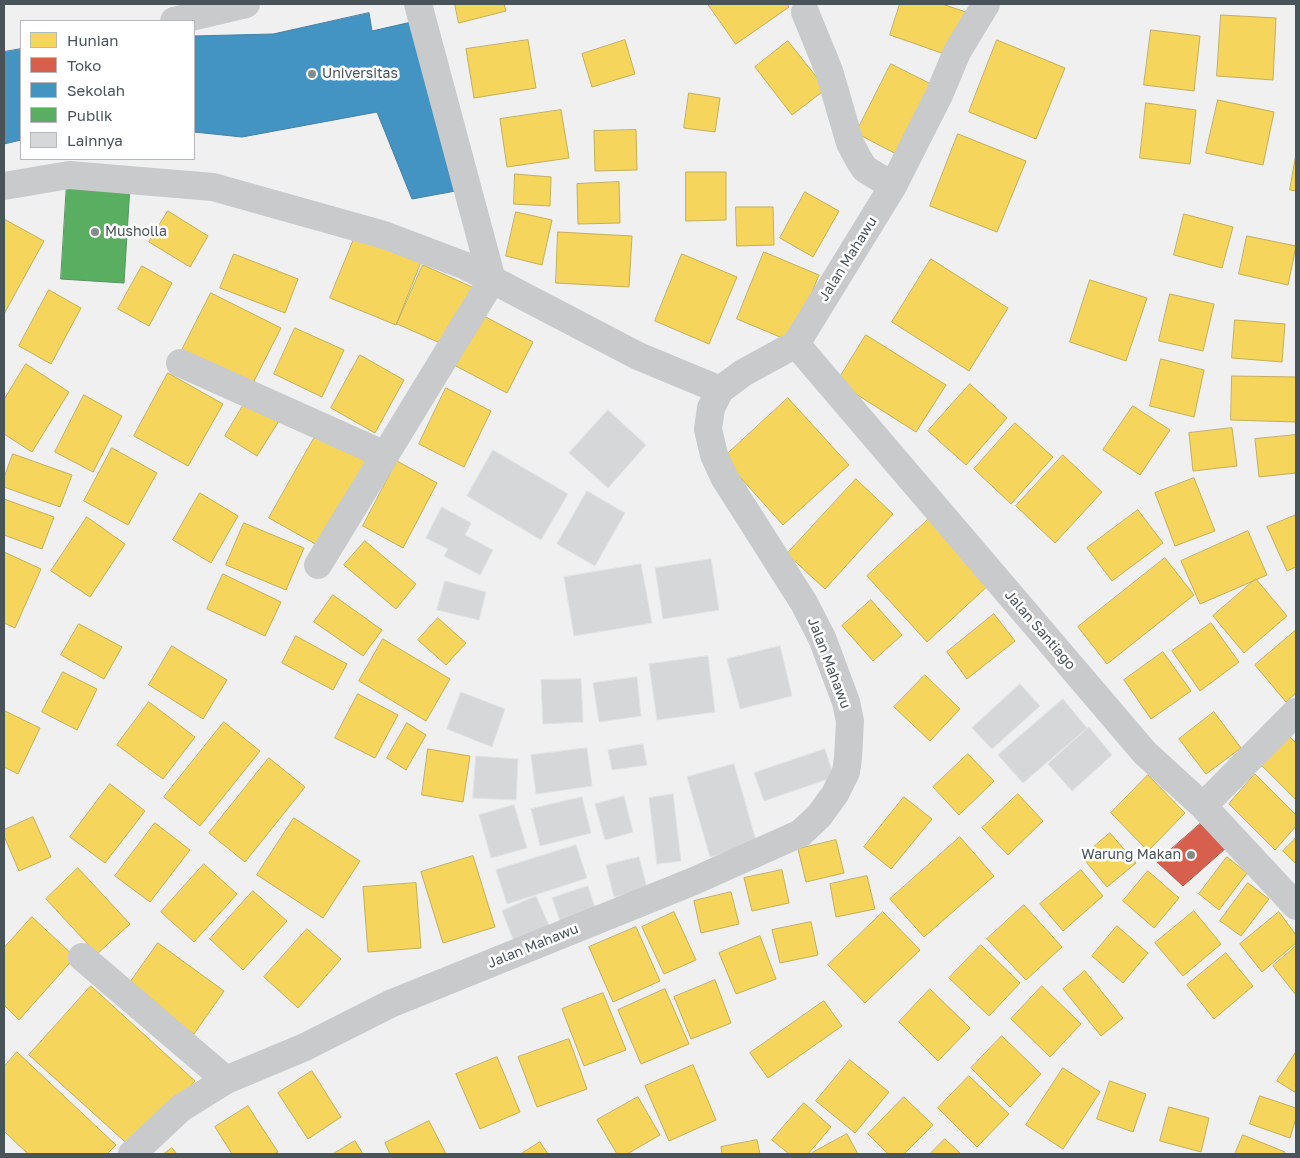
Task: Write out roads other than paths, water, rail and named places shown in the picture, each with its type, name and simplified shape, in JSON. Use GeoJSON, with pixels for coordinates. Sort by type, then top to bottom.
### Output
{"type":"FeatureCollection","features":[{"type":"Feature","properties":{"kind":"street"},"geometry":{"type":"LineString","coordinates":[[178,20],[246,4]]}},
{"type":"Feature","properties":{"kind":"street"},"geometry":{"type":"LineString","coordinates":[[318,565],[492,280],[418,4]]}},
{"type":"Feature","properties":{"kind":"street","name":"Jalan Mahawu"},"geometry":{"type":"LineString","coordinates":[[132,1154],[181,1108],[226,1080],[305,1047],[390,1004],[694,881],[801,833],[819,816],[835,794],[846,772],[850,721],[846,702],[822,638],[804,602],[724,477],[714,455],[708,429],[711,408],[720,390],[743,373],[796,344],[893,186],[939,95],[957,52],[986,4]]}},
{"type":"Feature","properties":{"kind":"street"},"geometry":{"type":"LineString","coordinates":[[805,12],[829,71],[850,143],[865,169],[893,186]]}},
{"type":"Feature","properties":{"kind":"street"},"geometry":{"type":"LineString","coordinates":[[4,186],[69,174],[213,187],[384,235],[466,266],[638,356],[720,390]]}},
{"type":"Feature","properties":{"kind":"street","name":"Jalan Santiago"},"geometry":{"type":"LineString","coordinates":[[796,344],[1145,753],[1203,806],[1296,906]]}},
{"type":"Feature","properties":{"kind":"street"},"geometry":{"type":"LineString","coordinates":[[180,363],[384,455]]}},
{"type":"Feature","properties":{"kind":"street"},"geometry":{"type":"LineString","coordinates":[[1203,806],[1296,712]]}},
{"type":"Feature","properties":{"kind":"street"},"geometry":{"type":"LineString","coordinates":[[82,956],[226,1080]]}},
{"type":"Feature","properties":{"kind":"place","name":"Universitas"},"geometry":{"type":"Point","coordinates":[312,74]}},
{"type":"Feature","properties":{"kind":"place","name":"Musholla"},"geometry":{"type":"Point","coordinates":[95,232]}},
{"type":"Feature","properties":{"kind":"place","name":"Warung Makan"},"geometry":{"type":"Point","coordinates":[1191,855]}}]}
